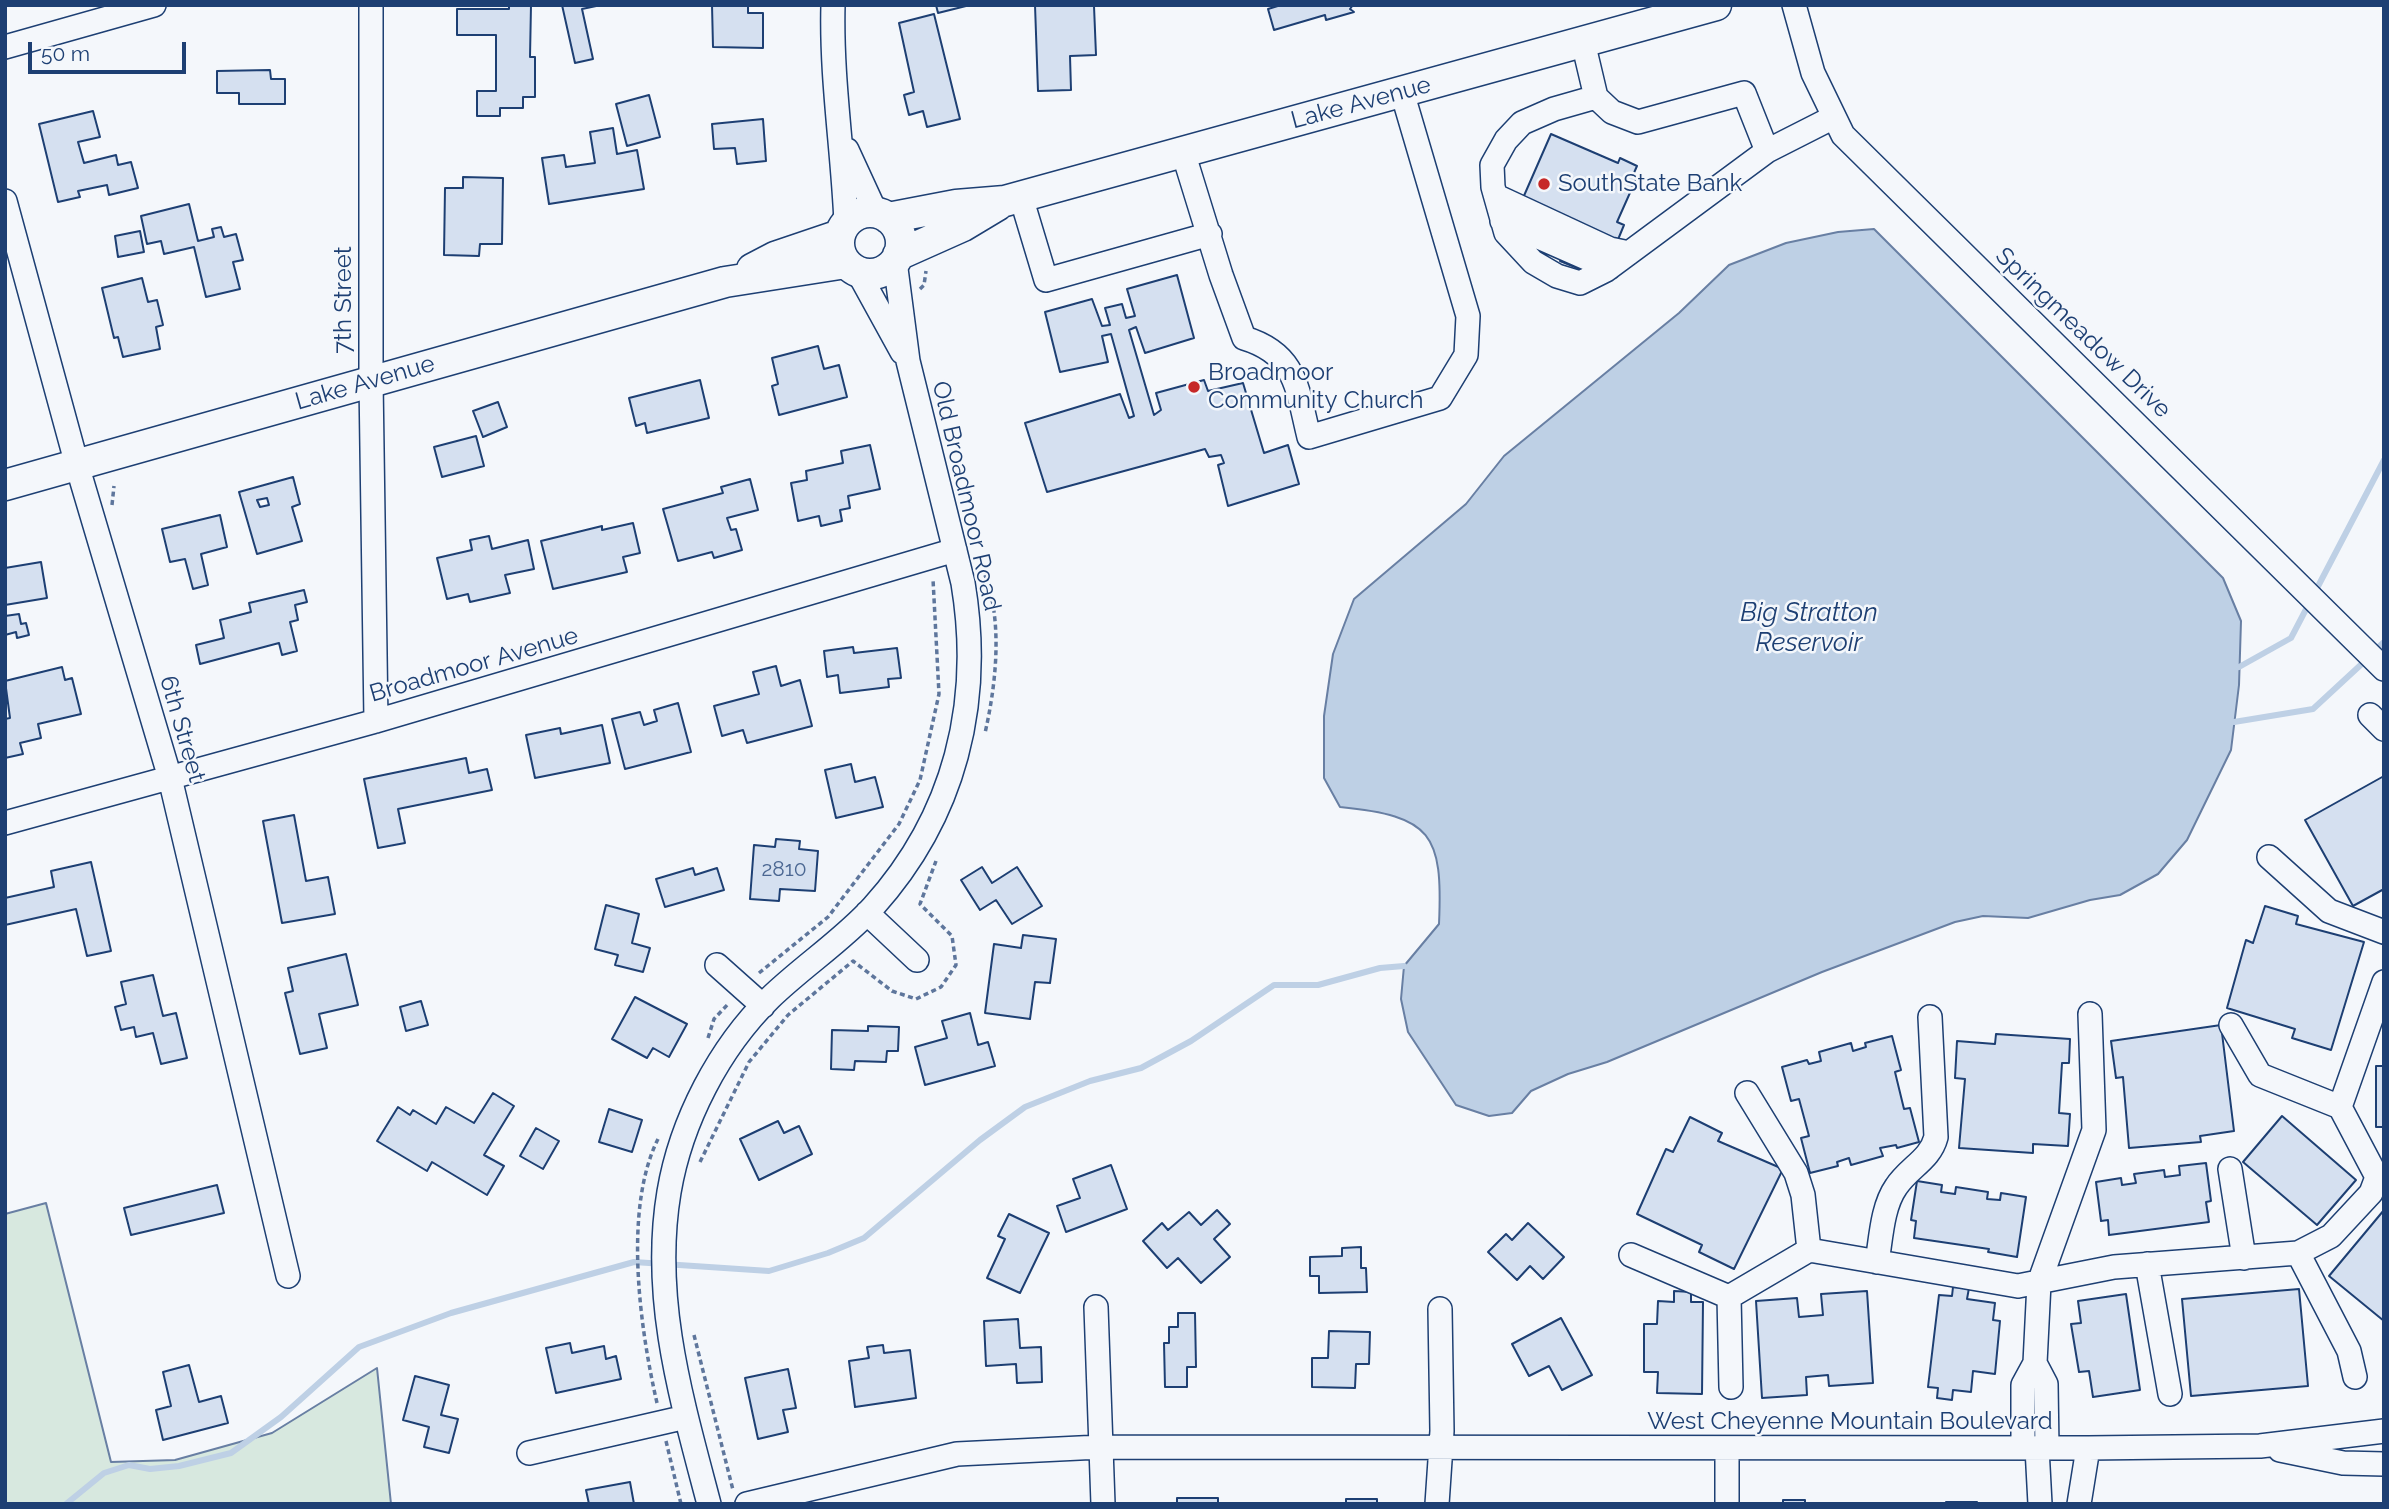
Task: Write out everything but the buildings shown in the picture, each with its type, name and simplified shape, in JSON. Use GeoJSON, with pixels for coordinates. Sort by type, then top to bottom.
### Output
{"type":"FeatureCollection","features":[{"type":"Feature","properties":{"kind":"main road","name":"Lake Avenue"},"geometry":{"type":"LineString","coordinates":[[882,215],[1013,199],[1716,5]]}},
{"type":"Feature","properties":{"kind":"main road","name":"Lake Avenue"},"geometry":{"type":"LineString","coordinates":[[897,258],[1013,199]]}},
{"type":"Feature","properties":{"kind":"main road"},"geometry":{"type":"LineString","coordinates":[[859,214],[882,215],[900,239],[897,258],[878,272],[847,248],[859,214]]}},
{"type":"Feature","properties":{"kind":"main road","name":"Lake Avenue"},"geometry":{"type":"LineString","coordinates":[[5,485],[725,282],[775,257],[847,248]]}},
{"type":"Feature","properties":{"kind":"street"},"geometry":{"type":"LineString","coordinates":[[5,47],[154,5]]}},
{"type":"Feature","properties":{"kind":"street","name":"7th Street"},"geometry":{"type":"LineString","coordinates":[[371,5],[371,381],[376,721]]}},
{"type":"Feature","properties":{"kind":"street","name":"Old Broadmoor Road"},"geometry":{"type":"LineString","coordinates":[[832,5],[831,59],[841,138],[847,248],[908,361]]}},
{"type":"Feature","properties":{"kind":"street","name":"Springmeadow Drive"},"geometry":{"type":"LineString","coordinates":[[1794,5],[1813,73],[1832,118],[1862,155],[2384,669]]}},
{"type":"Feature","properties":{"kind":"street"},"geometry":{"type":"LineString","coordinates":[[1583,42],[1596,97],[1612,113],[1638,122],[1744,93],[1767,151]]}},
{"type":"Feature","properties":{"kind":"street"},"geometry":{"type":"LineString","coordinates":[[1183,152],[1221,275],[1244,338],[1269,345],[1285,363],[1296,384],[1308,437],[1440,398],[1466,355],[1468,316],[1402,92]]}},
{"type":"Feature","properties":{"kind":"street"},"geometry":{"type":"LineString","coordinates":[[1596,97],[1554,109],[1522,123],[1506,140],[1492,165],[1501,215],[1533,262],[1557,276],[1580,283],[1613,264],[1767,151],[1832,118]]}},
{"type":"Feature","properties":{"kind":"street","name":"Old Broadmoor Road"},"geometry":{"type":"LineString","coordinates":[[841,138],[882,215]]}},
{"type":"Feature","properties":{"kind":"street"},"geometry":{"type":"LineString","coordinates":[[1013,199],[1046,280],[1210,234]]}},
{"type":"Feature","properties":{"kind":"street","name":"6th Street"},"geometry":{"type":"LineString","coordinates":[[5,201],[77,465],[170,778],[288,1276]]}},
{"type":"Feature","properties":{"kind":"street"},"geometry":{"type":"LineString","coordinates":[[1501,215],[1610,249],[1613,264]]}},
{"type":"Feature","properties":{"kind":"street","name":"Old Broadmoor Road"},"geometry":{"type":"LineString","coordinates":[[709,1504],[686,1417],[663,1301],[665,1224],[669,1190],[691,1117],[739,1032],[763,1006],[867,913],[923,842],[956,758],[970,685],[971,650],[965,594],[908,361],[897,258]]}},
{"type":"Feature","properties":{"kind":"street","name":"Broadmoor Avenue"},"geometry":{"type":"LineString","coordinates":[[5,823],[376,721],[955,550]]}},
{"type":"Feature","properties":{"kind":"street"},"geometry":{"type":"LineString","coordinates":[[2269,857],[2329,911],[2384,932]]}},
{"type":"Feature","properties":{"kind":"street"},"geometry":{"type":"LineString","coordinates":[[867,913],[917,960]]}},
{"type":"Feature","properties":{"kind":"street"},"geometry":{"type":"LineString","coordinates":[[716,965],[763,1006]]}},
{"type":"Feature","properties":{"kind":"street"},"geometry":{"type":"LineString","coordinates":[[2340,1107],[2384,982]]}},
{"type":"Feature","properties":{"kind":"street"},"geometry":{"type":"LineString","coordinates":[[2040,1504],[2036,1448],[2046,1384],[2035,1363],[2039,1283],[2094,1130],[2090,1014]]}},
{"type":"Feature","properties":{"kind":"street"},"geometry":{"type":"LineString","coordinates":[[1877,1262],[1889,1199],[1906,1174],[1930,1155],[1936,1137],[1930,1017]]}},
{"type":"Feature","properties":{"kind":"street"},"geometry":{"type":"LineString","coordinates":[[1729,1297],[1809,1250],[2018,1286],[2078,1273],[2147,1264],[2298,1253],[2331,1236],[2371,1193],[2380,1176],[2340,1107],[2260,1075],[2231,1025]]}},
{"type":"Feature","properties":{"kind":"street"},"geometry":{"type":"LineString","coordinates":[[1747,1093],[1796,1173],[1802,1195],[1809,1250]]}},
{"type":"Feature","properties":{"kind":"street"},"geometry":{"type":"LineString","coordinates":[[2230,1169],[2244,1258]]}},
{"type":"Feature","properties":{"kind":"street"},"geometry":{"type":"LineString","coordinates":[[2298,1253],[2349,1351],[2355,1377]]}},
{"type":"Feature","properties":{"kind":"street"},"geometry":{"type":"LineString","coordinates":[[1631,1255],[1729,1297]]}},
{"type":"Feature","properties":{"kind":"street"},"geometry":{"type":"LineString","coordinates":[[2147,1264],[2170,1394]]}},
{"type":"Feature","properties":{"kind":"street"},"geometry":{"type":"LineString","coordinates":[[1729,1297],[1731,1387]]}},
{"type":"Feature","properties":{"kind":"street"},"geometry":{"type":"LineString","coordinates":[[1096,1307],[1103,1504]]}},
{"type":"Feature","properties":{"kind":"street"},"geometry":{"type":"LineString","coordinates":[[1437,1504],[1440,1448],[1440,1309]]}},
{"type":"Feature","properties":{"kind":"street"},"geometry":{"type":"LineString","coordinates":[[529,1453],[686,1417]]}},
{"type":"Feature","properties":{"kind":"street","name":"West Cheyenne Mountain Boulevard"},"geometry":{"type":"LineString","coordinates":[[740,1499],[957,1454],[1100,1447],[2260,1446],[2384,1431]]}},
{"type":"Feature","properties":{"kind":"street","name":"West Cheyenne Mountain Boulevard"},"geometry":{"type":"LineString","coordinates":[[2260,1446],[2343,1463],[2384,1464]]}},
{"type":"Feature","properties":{"kind":"street"},"geometry":{"type":"LineString","coordinates":[[1727,1448],[1727,1504]]}},
{"type":"Feature","properties":{"kind":"street"},"geometry":{"type":"LineString","coordinates":[[2079,1504],[2088,1448]]}},
{"type":"Feature","properties":{"kind":"path"},"geometry":{"type":"LineString","coordinates":[[707,1042],[714,1019],[772,959],[828,917],[899,824],[920,780],[939,694],[937,603],[930,558]]}},
{"type":"Feature","properties":{"kind":"path"},"geometry":{"type":"LineString","coordinates":[[697,1169],[749,1062],[788,1015],[853,961],[892,991],[916,999],[941,987],[956,965],[952,936],[920,904],[939,855]]}},
{"type":"Feature","properties":{"kind":"path"},"geometry":{"type":"LineString","coordinates":[[638,1272],[641,1204],[654,1146],[660,1135]]}},
{"type":"Feature","properties":{"kind":"path"},"geometry":{"type":"LineString","coordinates":[[692,1328],[740,1499]]}},
{"type":"Feature","properties":{"kind":"shaded area"},"geometry":{"type":"Polygon","coordinates":[[[46,1203],[111,1462],[175,1460],[272,1433],[377,1368],[391,1504],[5,1504],[5,1214],[46,1203]]]}},
{"type":"Feature","properties":{"kind":"water","name":"Big Stratton Reservoir"},"geometry":{"type":"Polygon","coordinates":[[[1874,229],[2223,578],[2241,621],[2239,685],[2231,750],[2187,840],[2158,874],[2120,895],[2090,900],[2028,918],[1983,916],[1955,922],[1822,972],[1607,1062],[1568,1074],[1531,1091],[1512,1113],[1489,1116],[1456,1105],[1408,1032],[1401,999],[1404,966],[1439,924],[1440,894],[1434,850],[1426,835],[1413,824],[1395,816],[1340,807],[1324,778],[1324,716],[1333,654],[1354,599],[1466,504],[1504,456],[1679,313],[1729,265],[1786,243],[1838,232],[1874,229]]]}},
{"type":"Feature","properties":{"kind":"waterway"},"geometry":{"type":"LineString","coordinates":[[2239,667],[2291,638],[2384,460]]}},
{"type":"Feature","properties":{"kind":"waterway"},"geometry":{"type":"LineString","coordinates":[[2373,652],[2384,642]]}},
{"type":"Feature","properties":{"kind":"waterway"},"geometry":{"type":"LineString","coordinates":[[2234,722],[2313,709],[2366,660]]}},
{"type":"Feature","properties":{"kind":"waterway"},"geometry":{"type":"LineString","coordinates":[[66,1504],[104,1473],[129,1465],[150,1469],[179,1466],[231,1453],[281,1417],[359,1347],[451,1313],[634,1262],[769,1271],[828,1253],[864,1238],[980,1140],[1025,1107],[1090,1081],[1141,1068],[1191,1041],[1274,985],[1318,985],[1380,968],[1404,966]]}},
{"type":"Feature","properties":{"kind":"place","name":"SouthState Bank"},"geometry":{"type":"Point","coordinates":[1544,184]}},
{"type":"Feature","properties":{"kind":"place","name":"Broadmoor Community Church"},"geometry":{"type":"Point","coordinates":[1194,387]}}]}
